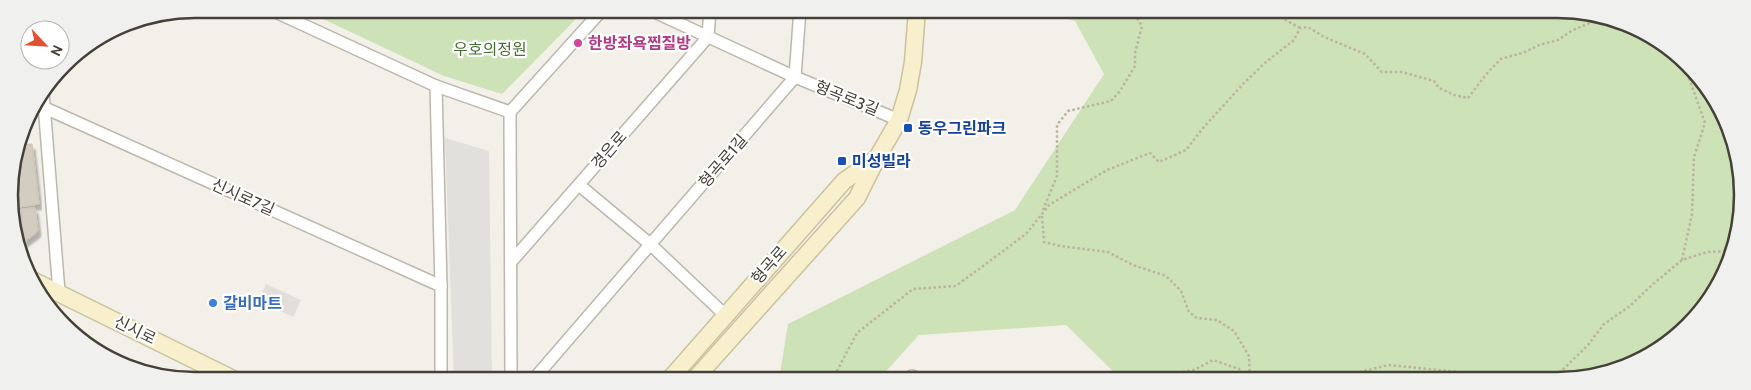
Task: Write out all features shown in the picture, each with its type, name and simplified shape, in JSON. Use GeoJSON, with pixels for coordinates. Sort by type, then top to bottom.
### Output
{"type":"FeatureCollection","features":[{"type":"Feature","properties":{"kind":"street"},"geometry":{"type":"LineString","coordinates":[[289,18],[436,86],[510,112]]}},
{"type":"Feature","properties":{"kind":"street"},"geometry":{"type":"LineString","coordinates":[[511,372],[510,112],[595,18]]}},
{"type":"Feature","properties":{"kind":"street","name":"형곡로3길"},"geometry":{"type":"LineString","coordinates":[[667,18],[795,77],[899,120]]}},
{"type":"Feature","properties":{"kind":"street"},"geometry":{"type":"LineString","coordinates":[[708,37],[709,18]]}},
{"type":"Feature","properties":{"kind":"street","name":"형곡로3길"},"geometry":{"type":"LineString","coordinates":[[795,77],[799,18]]}},
{"type":"Feature","properties":{"kind":"street","name":"형곡로"},"geometry":{"type":"LineString","coordinates":[[701,372],[857,198],[899,120],[908,90],[913,62],[916,18]]}},
{"type":"Feature","properties":{"kind":"street","name":"경은로"},"geometry":{"type":"LineString","coordinates":[[511,262],[708,37]]}},
{"type":"Feature","properties":{"kind":"street","name":"형곡로1길"},"geometry":{"type":"LineString","coordinates":[[650,244],[795,77]]}},
{"type":"Feature","properties":{"kind":"street"},"geometry":{"type":"LineString","coordinates":[[436,86],[441,286],[441,372]]}},
{"type":"Feature","properties":{"kind":"street"},"geometry":{"type":"LineString","coordinates":[[44,101],[59,292]]}},
{"type":"Feature","properties":{"kind":"street","name":"신시로7길"},"geometry":{"type":"LineString","coordinates":[[45,108],[441,286]]}},
{"type":"Feature","properties":{"kind":"street","name":"형곡로"},"geometry":{"type":"LineString","coordinates":[[676,372],[844,180],[877,158]]}},
{"type":"Feature","properties":{"kind":"street"},"geometry":{"type":"LineString","coordinates":[[579,184],[650,244],[725,315]]}},
{"type":"Feature","properties":{"kind":"street"},"geometry":{"type":"LineString","coordinates":[[541,372],[650,244]]}},
{"type":"Feature","properties":{"kind":"street","name":"신시로"},"geometry":{"type":"LineString","coordinates":[[41,284],[220,372]]}},
{"type":"Feature","properties":{"kind":"path"},"geometry":{"type":"LineString","coordinates":[[1137,18],[1142,26],[1135,53],[1135,66],[1120,91],[1111,101],[1068,111],[1057,125],[1057,176],[1042,214],[1044,242],[1108,252],[1133,265],[1166,276],[1181,291],[1189,312],[1197,318],[1216,320],[1234,331],[1249,356],[1250,372]]}},
{"type":"Feature","properties":{"kind":"path"},"geometry":{"type":"LineString","coordinates":[[1282,18],[1300,28],[1308,27],[1324,37],[1365,54],[1382,72],[1402,72],[1434,81],[1439,88],[1454,95],[1468,98],[1488,72],[1501,59],[1558,40],[1573,30],[1593,22]]}},
{"type":"Feature","properties":{"kind":"path"},"geometry":{"type":"LineString","coordinates":[[836,372],[857,333],[913,289],[956,286],[1026,234],[1049,205],[1107,170],[1150,153],[1158,162],[1186,150],[1203,128],[1243,84],[1266,62],[1294,40],[1300,28]]}},
{"type":"Feature","properties":{"kind":"path"},"geometry":{"type":"LineString","coordinates":[[1682,260],[1692,214],[1694,158],[1705,123],[1689,78]]}},
{"type":"Feature","properties":{"kind":"path"},"geometry":{"type":"LineString","coordinates":[[1560,372],[1588,344],[1604,324],[1630,306],[1682,260],[1708,252],[1724,251]]}},
{"type":"Feature","properties":{"kind":"path"},"geometry":{"type":"LineString","coordinates":[[1182,372],[1194,370],[1213,360],[1239,369],[1240,372]]}},
{"type":"Feature","properties":{"kind":"path"},"geometry":{"type":"LineString","coordinates":[[1360,372],[1388,365],[1459,372]]}},
{"type":"Feature","properties":{"kind":"shaded area"},"geometry":{"type":"Polygon","coordinates":[[[445,138],[489,151],[492,372],[454,372],[445,138]]]}},
{"type":"Feature","properties":{"kind":"shaded area"},"geometry":{"type":"Polygon","coordinates":[[[266,284],[301,300],[293,317],[258,301],[266,284]]]}},
{"type":"Feature","properties":{"kind":"green space","name":"우호의정원"},"geometry":{"type":"Polygon","coordinates":[[[321,18],[577,18],[502,94],[444,76],[321,18]]]}},
{"type":"Feature","properties":{"kind":"green space"},"geometry":{"type":"Polygon","coordinates":[[[1064,18],[1568,18],[1591,21],[1624,31],[1655,47],[1682,69],[1704,96],[1720,127],[1730,160],[1734,195],[1730,230],[1720,263],[1710,284],[1697,303],[1682,321],[1655,343],[1624,359],[1579,371],[1114,372],[1066,325],[919,335],[885,372],[780,372],[788,324],[1015,210],[1104,74],[1075,21],[1064,18]]]}},
{"type":"Feature","properties":{"kind":"building"},"geometry":{"type":"Polygon","coordinates":[[[32,144],[39,204],[18,207],[19,172],[25,145],[32,144]]]}},
{"type":"Feature","properties":{"kind":"building"},"geometry":{"type":"Polygon","coordinates":[[[35,208],[38,231],[24,242],[24,240],[21,209],[35,208]]]}},
{"type":"Feature","properties":{"kind":"place","name":"한방좌욕찜질방"},"geometry":{"type":"Point","coordinates":[578,43]}},
{"type":"Feature","properties":{"kind":"place","name":"동우그린파크"},"geometry":{"type":"Point","coordinates":[908,128]}},
{"type":"Feature","properties":{"kind":"place","name":"미성빌라"},"geometry":{"type":"Point","coordinates":[842,161]}},
{"type":"Feature","properties":{"kind":"place","name":"갈비마트"},"geometry":{"type":"Point","coordinates":[213,303]}}]}
